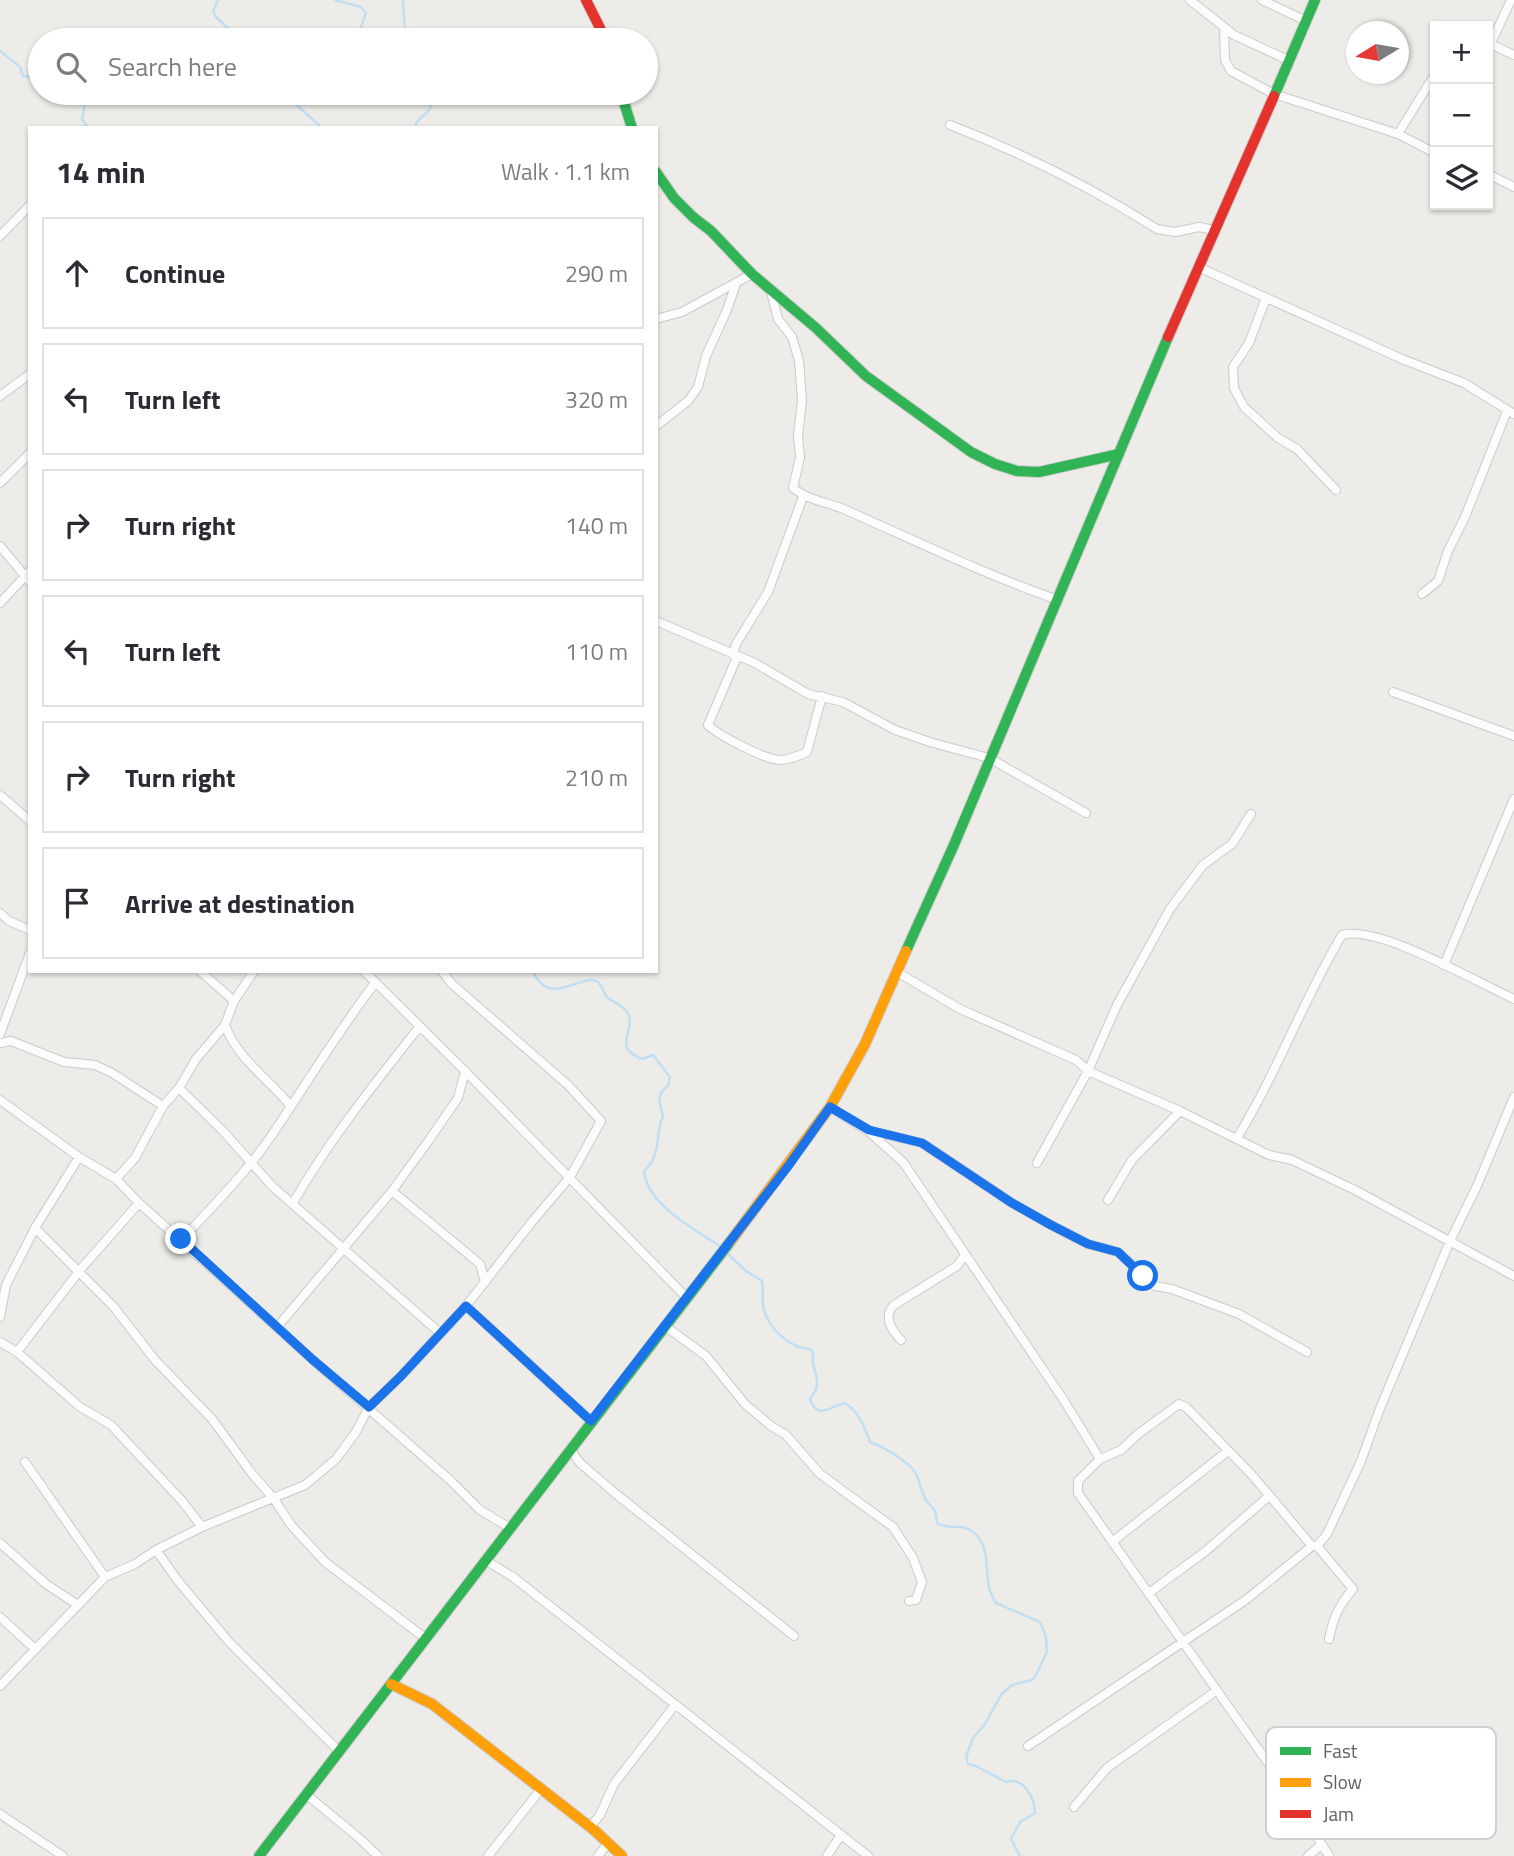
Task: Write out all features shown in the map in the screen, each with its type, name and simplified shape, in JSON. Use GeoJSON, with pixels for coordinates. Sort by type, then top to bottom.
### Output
{"type":"FeatureCollection","features":[{"type":"Feature","properties":{"kind":"main road"},"geometry":{"type":"LineString","coordinates":[[586,0],[600,28]]}},
{"type":"Feature","properties":{"kind":"main road"},"geometry":{"type":"LineString","coordinates":[[259,1856],[789,1165],[830,1107],[865,1044],[953,847],[1198,267],[1315,0]]}},
{"type":"Feature","properties":{"kind":"main road"},"geometry":{"type":"LineString","coordinates":[[625,105],[631,126]]}},
{"type":"Feature","properties":{"kind":"main road"},"geometry":{"type":"LineString","coordinates":[[658,175],[674,198],[771,292],[816,328],[866,376],[951,440],[995,464],[1017,471],[1055,470],[1119,454]]}},
{"type":"Feature","properties":{"kind":"main road"},"geometry":{"type":"LineString","coordinates":[[390,1684],[432,1704],[590,1827],[622,1856]]}},
{"type":"Feature","properties":{"kind":"street"},"geometry":{"type":"LineString","coordinates":[[1190,0],[1224,29],[1290,61]]}},
{"type":"Feature","properties":{"kind":"street"},"geometry":{"type":"LineString","coordinates":[[1262,0],[1306,21]]}},
{"type":"Feature","properties":{"kind":"street"},"geometry":{"type":"LineString","coordinates":[[1493,37],[1511,0]]}},
{"type":"Feature","properties":{"kind":"street"},"geometry":{"type":"LineString","coordinates":[[1224,29],[1227,66],[1231,71],[1274,94],[1398,134],[1430,150]]}},
{"type":"Feature","properties":{"kind":"street"},"geometry":{"type":"LineString","coordinates":[[1493,44],[1514,55]]}},
{"type":"Feature","properties":{"kind":"street"},"geometry":{"type":"LineString","coordinates":[[1398,134],[1430,82]]}},
{"type":"Feature","properties":{"kind":"street"},"geometry":{"type":"LineString","coordinates":[[950,125],[1007,147],[1058,172],[1157,229],[1175,232],[1199,227],[1214,230]]}},
{"type":"Feature","properties":{"kind":"street"},"geometry":{"type":"LineString","coordinates":[[1493,176],[1514,187]]}},
{"type":"Feature","properties":{"kind":"street"},"geometry":{"type":"LineString","coordinates":[[0,236],[28,207]]}},
{"type":"Feature","properties":{"kind":"street"},"geometry":{"type":"LineString","coordinates":[[1198,267],[1402,359],[1464,383],[1510,412],[1448,551],[1438,580],[1422,594]]}},
{"type":"Feature","properties":{"kind":"street"},"geometry":{"type":"LineString","coordinates":[[658,318],[682,312],[752,274]]}},
{"type":"Feature","properties":{"kind":"street"},"geometry":{"type":"LineString","coordinates":[[658,424],[688,401],[698,387],[706,356],[736,284]]}},
{"type":"Feature","properties":{"kind":"street"},"geometry":{"type":"LineString","coordinates":[[771,292],[778,320],[792,337],[799,361],[802,400],[798,436],[800,457],[793,488],[803,497],[845,509],[932,550],[1058,600]]}},
{"type":"Feature","properties":{"kind":"street"},"geometry":{"type":"LineString","coordinates":[[1266,298],[1249,343],[1233,367],[1234,388],[1244,407],[1278,438],[1297,449],[1336,490]]}},
{"type":"Feature","properties":{"kind":"street"},"geometry":{"type":"LineString","coordinates":[[0,396],[28,375]]}},
{"type":"Feature","properties":{"kind":"street"},"geometry":{"type":"LineString","coordinates":[[0,483],[28,455]]}},
{"type":"Feature","properties":{"kind":"street"},"geometry":{"type":"LineString","coordinates":[[803,497],[768,592],[736,644],[735,656],[708,725],[717,734],[770,758],[792,759],[807,752],[822,696]]}},
{"type":"Feature","properties":{"kind":"street"},"geometry":{"type":"LineString","coordinates":[[0,546],[28,576],[0,603]]}},
{"type":"Feature","properties":{"kind":"street"},"geometry":{"type":"LineString","coordinates":[[658,622],[755,663],[808,694],[843,702],[874,720],[933,743],[989,758],[1086,813]]}},
{"type":"Feature","properties":{"kind":"street"},"geometry":{"type":"LineString","coordinates":[[1393,692],[1514,736]]}},
{"type":"Feature","properties":{"kind":"street"},"geometry":{"type":"LineString","coordinates":[[0,794],[28,819]]}},
{"type":"Feature","properties":{"kind":"street"},"geometry":{"type":"LineString","coordinates":[[1444,965],[1514,799]]}},
{"type":"Feature","properties":{"kind":"street"},"geometry":{"type":"LineString","coordinates":[[1037,1163],[1088,1071],[1117,1005],[1170,909],[1203,865],[1232,844],[1251,814]]}},
{"type":"Feature","properties":{"kind":"street"},"geometry":{"type":"LineString","coordinates":[[0,913],[9,921],[28,929]]}},
{"type":"Feature","properties":{"kind":"street"},"geometry":{"type":"LineString","coordinates":[[1237,1138],[1254,1110],[1342,935],[1381,938],[1514,999]]}},
{"type":"Feature","properties":{"kind":"street"},"geometry":{"type":"LineString","coordinates":[[0,1034],[28,958]]}},
{"type":"Feature","properties":{"kind":"street"},"geometry":{"type":"LineString","coordinates":[[897,972],[960,1009],[1076,1060],[1088,1071],[1180,1111],[1269,1155],[1292,1160],[1344,1185],[1514,1276]]}},
{"type":"Feature","properties":{"kind":"street"},"geometry":{"type":"LineString","coordinates":[[202,973],[234,1001]]}},
{"type":"Feature","properties":{"kind":"street"},"geometry":{"type":"LineString","coordinates":[[116,1179],[135,1158],[163,1106],[179,1088],[196,1059],[225,1025],[234,1001],[253,973]]}},
{"type":"Feature","properties":{"kind":"street"},"geometry":{"type":"LineString","coordinates":[[366,973],[687,1298]]}},
{"type":"Feature","properties":{"kind":"street"},"geometry":{"type":"LineString","coordinates":[[0,1686],[105,1577],[135,1564],[156,1550],[202,1527],[305,1485],[336,1459],[356,1433],[369,1407],[466,1306],[570,1177],[601,1121],[568,1085],[444,973]]}},
{"type":"Feature","properties":{"kind":"street"},"geometry":{"type":"LineString","coordinates":[[181,1239],[269,1139],[375,983]]}},
{"type":"Feature","properties":{"kind":"street"},"geometry":{"type":"LineString","coordinates":[[225,1025],[231,1041],[241,1055],[290,1105]]}},
{"type":"Feature","properties":{"kind":"street"},"geometry":{"type":"LineString","coordinates":[[293,1203],[348,1118],[420,1026]]}},
{"type":"Feature","properties":{"kind":"street"},"geometry":{"type":"LineString","coordinates":[[0,1043],[11,1041],[64,1062],[95,1065],[163,1106]]}},
{"type":"Feature","properties":{"kind":"street"},"geometry":{"type":"LineString","coordinates":[[278,1326],[392,1191],[458,1098],[465,1071]]}},
{"type":"Feature","properties":{"kind":"street"},"geometry":{"type":"LineString","coordinates":[[179,1088],[223,1131],[273,1187],[440,1333]]}},
{"type":"Feature","properties":{"kind":"street"},"geometry":{"type":"LineString","coordinates":[[1028,1746],[1247,1599],[1327,1534],[1361,1461],[1378,1411],[1514,1097]]}},
{"type":"Feature","properties":{"kind":"street"},"geometry":{"type":"LineString","coordinates":[[0,1100],[79,1157],[116,1179],[139,1203],[369,1407],[480,1510],[510,1528]]}},
{"type":"Feature","properties":{"kind":"street"},"geometry":{"type":"LineString","coordinates":[[830,1107],[869,1130],[903,1162],[964,1256],[1035,1357],[1100,1459]]}},
{"type":"Feature","properties":{"kind":"street"},"geometry":{"type":"LineString","coordinates":[[1108,1200],[1132,1160],[1180,1111]]}},
{"type":"Feature","properties":{"kind":"street"},"geometry":{"type":"LineString","coordinates":[[869,1130],[922,1143],[1012,1203],[1051,1225],[1088,1244],[1118,1252],[1155,1286],[1172,1289],[1239,1314],[1307,1352]]}},
{"type":"Feature","properties":{"kind":"street"},"geometry":{"type":"LineString","coordinates":[[0,1317],[6,1284],[35,1228],[79,1157]]}},
{"type":"Feature","properties":{"kind":"street"},"geometry":{"type":"LineString","coordinates":[[392,1191],[480,1264],[485,1282]]}},
{"type":"Feature","properties":{"kind":"street"},"geometry":{"type":"LineString","coordinates":[[17,1352],[80,1270],[139,1203]]}},
{"type":"Feature","properties":{"kind":"street"},"geometry":{"type":"LineString","coordinates":[[35,1228],[80,1270],[113,1306],[155,1360],[212,1419],[291,1525],[325,1562],[425,1638]]}},
{"type":"Feature","properties":{"kind":"street"},"geometry":{"type":"LineString","coordinates":[[901,1340],[894,1333],[888,1310],[957,1266],[964,1256]]}},
{"type":"Feature","properties":{"kind":"street"},"geometry":{"type":"LineString","coordinates":[[466,1306],[591,1421]]}},
{"type":"Feature","properties":{"kind":"street"},"geometry":{"type":"LineString","coordinates":[[665,1326],[706,1356],[745,1404],[786,1435],[820,1474],[893,1527],[913,1558],[922,1582],[916,1600],[909,1601]]}},
{"type":"Feature","properties":{"kind":"street"},"geometry":{"type":"LineString","coordinates":[[0,1342],[17,1352],[80,1406],[111,1425],[182,1501],[202,1527]]}},
{"type":"Feature","properties":{"kind":"street"},"geometry":{"type":"LineString","coordinates":[[1266,1761],[1078,1493],[1078,1481],[1100,1459],[1121,1450],[1138,1434],[1179,1405],[1186,1407],[1252,1475],[1353,1589],[1333,1618],[1328,1639]]}},
{"type":"Feature","properties":{"kind":"street"},"geometry":{"type":"LineString","coordinates":[[570,1449],[580,1463],[616,1494],[794,1636]]}},
{"type":"Feature","properties":{"kind":"street"},"geometry":{"type":"LineString","coordinates":[[1112,1542],[1228,1451]]}},
{"type":"Feature","properties":{"kind":"street"},"geometry":{"type":"LineString","coordinates":[[25,1462],[105,1577]]}},
{"type":"Feature","properties":{"kind":"street"},"geometry":{"type":"LineString","coordinates":[[1149,1593],[1207,1550],[1269,1496]]}},
{"type":"Feature","properties":{"kind":"street"},"geometry":{"type":"LineString","coordinates":[[0,1543],[46,1584],[78,1605]]}},
{"type":"Feature","properties":{"kind":"street"},"geometry":{"type":"LineString","coordinates":[[156,1550],[185,1590],[230,1643],[340,1751]]}},
{"type":"Feature","properties":{"kind":"street"},"geometry":{"type":"LineString","coordinates":[[485,1560],[513,1577],[868,1856]]}},
{"type":"Feature","properties":{"kind":"street"},"geometry":{"type":"LineString","coordinates":[[0,1617],[35,1649]]}},
{"type":"Feature","properties":{"kind":"street"},"geometry":{"type":"LineString","coordinates":[[1074,1808],[1107,1768],[1216,1691]]}},
{"type":"Feature","properties":{"kind":"street"},"geometry":{"type":"LineString","coordinates":[[590,1827],[600,1815],[614,1784],[675,1706]]}},
{"type":"Feature","properties":{"kind":"street"},"geometry":{"type":"LineString","coordinates":[[488,1856],[541,1789]]}},
{"type":"Feature","properties":{"kind":"street"},"geometry":{"type":"LineString","coordinates":[[307,1795],[378,1856]]}},
{"type":"Feature","properties":{"kind":"street"},"geometry":{"type":"LineString","coordinates":[[0,1814],[63,1856]]}},
{"type":"Feature","properties":{"kind":"street"},"geometry":{"type":"LineString","coordinates":[[827,1856],[842,1835]]}},
{"type":"Feature","properties":{"kind":"street"},"geometry":{"type":"LineString","coordinates":[[1317,1839],[1329,1856]]}},
{"type":"Feature","properties":{"kind":"street"},"geometry":{"type":"LineString","coordinates":[[598,1856],[608,1843]]}},
{"type":"Feature","properties":{"kind":"street"},"geometry":{"type":"LineString","coordinates":[[1308,1856],[1321,1845]]}},
{"type":"Feature","properties":{"kind":"waterway"},"geometry":{"type":"LineString","coordinates":[[218,0],[213,11],[228,28]]}},
{"type":"Feature","properties":{"kind":"waterway"},"geometry":{"type":"LineString","coordinates":[[335,0],[361,7],[366,13],[361,28]]}},
{"type":"Feature","properties":{"kind":"waterway"},"geometry":{"type":"LineString","coordinates":[[403,0],[405,28]]}},
{"type":"Feature","properties":{"kind":"waterway"},"geometry":{"type":"LineString","coordinates":[[0,51],[20,67],[23,76],[28,76]]}},
{"type":"Feature","properties":{"kind":"waterway"},"geometry":{"type":"LineString","coordinates":[[85,105],[82,119],[87,126]]}},
{"type":"Feature","properties":{"kind":"waterway"},"geometry":{"type":"LineString","coordinates":[[297,105],[320,126]]}},
{"type":"Feature","properties":{"kind":"waterway"},"geometry":{"type":"LineString","coordinates":[[416,126],[431,105]]}},
{"type":"Feature","properties":{"kind":"waterway"},"geometry":{"type":"LineString","coordinates":[[534,973],[540,982],[549,988],[558,989],[593,980],[599,983],[607,997],[627,1011],[630,1020],[626,1039],[628,1050],[643,1059],[653,1055],[670,1077],[668,1086],[660,1096],[663,1116],[656,1152],[644,1172],[647,1184],[674,1215],[720,1246]]}},
{"type":"Feature","properties":{"kind":"waterway"},"geometry":{"type":"LineString","coordinates":[[728,1254],[746,1271],[762,1281],[764,1310],[776,1331],[788,1341],[810,1349],[813,1353],[817,1381],[815,1392],[810,1399],[813,1406],[820,1411],[845,1403],[850,1407],[860,1420],[870,1442],[895,1455],[913,1469],[924,1497],[935,1512],[937,1523],[965,1528],[979,1538],[985,1553],[989,1589],[996,1603],[1040,1622],[1046,1637],[1047,1652],[1036,1675],[1032,1680],[1012,1685],[1001,1695],[985,1724],[973,1738],[966,1757],[968,1764],[1006,1782],[1018,1782],[1030,1795],[1035,1813],[1020,1822],[1011,1839],[1020,1856]]}},
{"type":"Feature","properties":{"kind":"traffic: fast"},"geometry":{"type":"LineString","coordinates":[[1274,96],[1315,0]]}},
{"type":"Feature","properties":{"kind":"traffic: fast"},"geometry":{"type":"LineString","coordinates":[[625,105],[631,126]]}},
{"type":"Feature","properties":{"kind":"traffic: fast"},"geometry":{"type":"LineString","coordinates":[[658,175],[674,198],[693,217],[866,376],[971,452],[1017,471],[1039,472],[1119,454]]}},
{"type":"Feature","properties":{"kind":"traffic: fast"},"geometry":{"type":"LineString","coordinates":[[906,951],[953,847],[1168,337]]}},
{"type":"Feature","properties":{"kind":"traffic: fast"},"geometry":{"type":"LineString","coordinates":[[259,1856],[730,1242]]}},
{"type":"Feature","properties":{"kind":"traffic: slow"},"geometry":{"type":"LineString","coordinates":[[730,1242],[830,1107],[865,1044],[906,951]]}},
{"type":"Feature","properties":{"kind":"traffic: slow"},"geometry":{"type":"LineString","coordinates":[[391,1684],[432,1704],[594,1830],[622,1856]]}},
{"type":"Feature","properties":{"kind":"traffic: jam"},"geometry":{"type":"LineString","coordinates":[[586,0],[600,28]]}},
{"type":"Feature","properties":{"kind":"traffic: jam"},"geometry":{"type":"LineString","coordinates":[[1168,337],[1274,96]]}},
{"type":"Feature","properties":{"kind":"route"},"geometry":{"type":"LineString","coordinates":[[181,1239],[313,1360],[369,1407],[466,1306],[578,1412],[591,1421],[789,1165],[830,1107],[869,1130],[922,1143],[1012,1203],[1051,1225],[1088,1244],[1118,1252],[1143,1276]]}}]}
